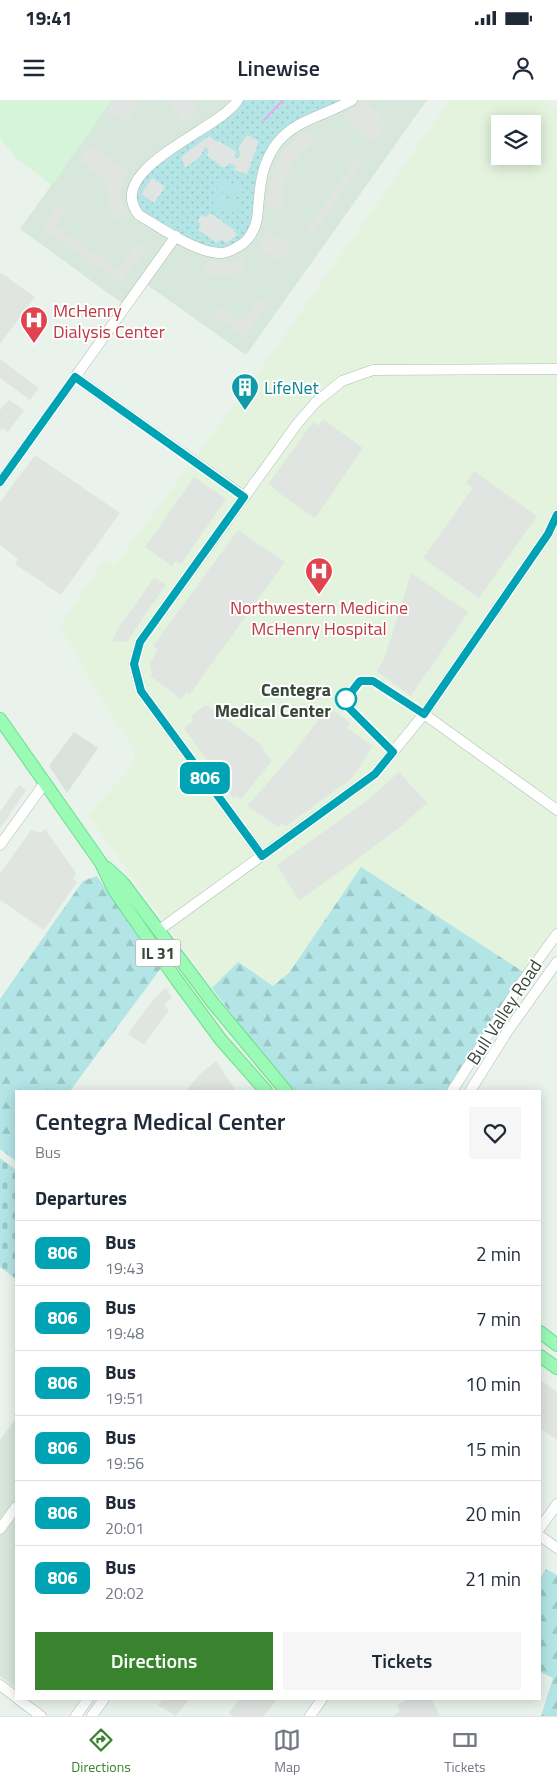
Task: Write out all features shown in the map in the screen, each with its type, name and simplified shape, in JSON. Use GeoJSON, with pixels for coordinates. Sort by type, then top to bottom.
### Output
{"type":"FeatureCollection","features":[{"type":"Feature","properties":{"kind":"main road","name":"IL 31"},"geometry":{"type":"LineString","coordinates":[[0,719],[101,863],[114,890],[176,979],[221,1040],[265,1090]]}},
{"type":"Feature","properties":{"kind":"main road","name":"IL 31"},"geometry":{"type":"LineString","coordinates":[[101,863],[123,883],[213,1003],[285,1090]]}},
{"type":"Feature","properties":{"kind":"main road"},"geometry":{"type":"LineString","coordinates":[[541,1333],[557,1346]]}},
{"type":"Feature","properties":{"kind":"main road"},"geometry":{"type":"LineString","coordinates":[[541,1357],[557,1368]]}},
{"type":"Feature","properties":{"kind":"street"},"geometry":{"type":"LineString","coordinates":[[238,100],[223,114],[146,168],[133,184],[130,193],[131,201],[139,215],[176,236],[210,252],[224,253],[242,245],[252,235],[262,170],[269,155],[279,141],[309,118],[352,100]]}},
{"type":"Feature","properties":{"kind":"street"},"geometry":{"type":"LineString","coordinates":[[0,482],[176,236]]}},
{"type":"Feature","properties":{"kind":"street"},"geometry":{"type":"LineString","coordinates":[[262,856],[141,691],[134,664],[140,642],[296,424],[316,402],[342,381],[373,370],[557,369]]}},
{"type":"Feature","properties":{"kind":"street"},"geometry":{"type":"LineString","coordinates":[[75,377],[244,497]]}},
{"type":"Feature","properties":{"kind":"street"},"geometry":{"type":"LineString","coordinates":[[159,930],[375,774],[424,714],[548,534],[557,515]]}},
{"type":"Feature","properties":{"kind":"street"},"geometry":{"type":"LineString","coordinates":[[424,714],[557,810]]}},
{"type":"Feature","properties":{"kind":"street"},"geometry":{"type":"LineString","coordinates":[[0,845],[44,784]]}},
{"type":"Feature","properties":{"kind":"street","name":"Bull Valley Road"},"geometry":{"type":"LineString","coordinates":[[453,1090],[522,982],[557,934]]}},
{"type":"Feature","properties":{"kind":"street","name":"Bull Valley Road"},"geometry":{"type":"LineString","coordinates":[[471,1090],[507,1032],[557,962]]}},
{"type":"Feature","properties":{"kind":"street"},"geometry":{"type":"LineString","coordinates":[[541,1527],[557,1504]]}},
{"type":"Feature","properties":{"kind":"street"},"geometry":{"type":"LineString","coordinates":[[0,1530],[15,1508]]}},
{"type":"Feature","properties":{"kind":"street"},"geometry":{"type":"LineString","coordinates":[[541,1537],[557,1548]]}},
{"type":"Feature","properties":{"kind":"street"},"geometry":{"type":"LineString","coordinates":[[0,1685],[15,1696]]}},
{"type":"Feature","properties":{"kind":"street"},"geometry":{"type":"LineString","coordinates":[[20,1700],[41,1716]]}},
{"type":"Feature","properties":{"kind":"street"},"geometry":{"type":"LineString","coordinates":[[76,1716],[87,1700]]}},
{"type":"Feature","properties":{"kind":"street"},"geometry":{"type":"LineString","coordinates":[[92,1716],[103,1700]]}},
{"type":"Feature","properties":{"kind":"street"},"geometry":{"type":"LineString","coordinates":[[310,1716],[321,1700]]}},
{"type":"Feature","properties":{"kind":"shaded area"},"geometry":{"type":"Polygon","coordinates":[[[0,100],[112,100],[52,185],[15,157],[0,138],[0,100]]]}},
{"type":"Feature","properties":{"kind":"shaded area"},"geometry":{"type":"Polygon","coordinates":[[[112,100],[427,100],[246,355],[143,282],[126,306],[20,229],[112,100]]]}},
{"type":"Feature","properties":{"kind":"shaded area"},"geometry":{"type":"Polygon","coordinates":[[[115,100],[142,100],[126,123],[107,111],[115,100]]]}},
{"type":"Feature","properties":{"kind":"shaded area"},"geometry":{"type":"Polygon","coordinates":[[[167,100],[191,100],[199,111],[183,123],[167,100]]]}},
{"type":"Feature","properties":{"kind":"shaded area"},"geometry":{"type":"Polygon","coordinates":[[[365,100],[385,119],[381,124],[385,129],[372,143],[343,116],[365,100]]]}},
{"type":"Feature","properties":{"kind":"shaded area","name":"Northwestern Medicine McHenry Hospital"},"geometry":{"type":"Polygon","coordinates":[[[450,100],[543,100],[557,110],[557,928],[525,973],[288,1090],[212,988],[88,815],[129,770],[136,754],[85,671],[60,625],[105,560],[115,566],[256,376],[450,100]]]}},
{"type":"Feature","properties":{"kind":"shaded area"},"geometry":{"type":"Polygon","coordinates":[[[307,129],[314,142],[291,165],[284,186],[282,206],[268,209],[267,199],[272,173],[283,151],[307,129]]]}},
{"type":"Feature","properties":{"kind":"shaded area"},"geometry":{"type":"Polygon","coordinates":[[[247,135],[259,141],[247,174],[234,170],[236,166],[230,163],[224,168],[207,156],[209,150],[205,147],[200,157],[185,168],[181,157],[209,136],[236,152],[234,157],[238,158],[241,153],[238,148],[247,135]]]}},
{"type":"Feature","properties":{"kind":"shaded area"},"geometry":{"type":"Polygon","coordinates":[[[90,145],[128,171],[120,194],[128,216],[114,220],[105,189],[109,183],[78,161],[90,145]]]}},
{"type":"Feature","properties":{"kind":"shaded area"},"geometry":{"type":"Polygon","coordinates":[[[358,157],[363,161],[312,235],[306,231],[358,157]]]}},
{"type":"Feature","properties":{"kind":"shaded area"},"geometry":{"type":"Polygon","coordinates":[[[152,178],[165,187],[154,203],[141,194],[152,178]]]}},
{"type":"Feature","properties":{"kind":"shaded area"},"geometry":{"type":"Polygon","coordinates":[[[56,207],[65,213],[56,226],[116,269],[137,243],[147,249],[121,283],[41,228],[56,207]]]}},
{"type":"Feature","properties":{"kind":"shaded area"},"geometry":{"type":"Polygon","coordinates":[[[210,213],[233,229],[237,235],[226,243],[221,239],[217,243],[198,230],[201,225],[198,221],[201,215],[207,217],[210,213]]]}},
{"type":"Feature","properties":{"kind":"shaded area"},"geometry":{"type":"Polygon","coordinates":[[[267,232],[293,246],[280,260],[258,249],[267,232]]]}},
{"type":"Feature","properties":{"kind":"shaded area"},"geometry":{"type":"Polygon","coordinates":[[[241,258],[247,269],[239,273],[226,276],[203,275],[207,260],[225,262],[241,258]]]}},
{"type":"Feature","properties":{"kind":"shaded area"},"geometry":{"type":"Polygon","coordinates":[[[0,274],[35,297],[0,344],[0,274]]]}},
{"type":"Feature","properties":{"kind":"shaded area"},"geometry":{"type":"Polygon","coordinates":[[[260,297],[269,303],[245,337],[213,315],[218,307],[242,323],[260,297]]]}},
{"type":"Feature","properties":{"kind":"shaded area"},"geometry":{"type":"Polygon","coordinates":[[[0,359],[39,388],[30,400],[0,378],[0,359]]]}},
{"type":"Feature","properties":{"kind":"shaded area"},"geometry":{"type":"Polygon","coordinates":[[[9,400],[24,410],[8,432],[3,428],[0,431],[0,410],[9,400]]]}},
{"type":"Feature","properties":{"kind":"shaded area"},"geometry":{"type":"Polygon","coordinates":[[[323,419],[363,448],[315,518],[280,494],[269,483],[313,422],[318,426],[323,419]]]}},
{"type":"Feature","properties":{"kind":"shaded area"},"geometry":{"type":"Polygon","coordinates":[[[35,455],[120,513],[61,595],[15,564],[18,559],[0,545],[0,502],[35,455]]]}},
{"type":"Feature","properties":{"kind":"shaded area"},"geometry":{"type":"Polygon","coordinates":[[[474,471],[537,516],[479,598],[423,558],[473,488],[466,483],[474,471]]]}},
{"type":"Feature","properties":{"kind":"shaded area"},"geometry":{"type":"Polygon","coordinates":[[[194,477],[226,499],[181,564],[175,561],[172,566],[145,547],[194,477]]]}},
{"type":"Feature","properties":{"kind":"shaded area"},"geometry":{"type":"Polygon","coordinates":[[[238,530],[285,562],[190,694],[187,692],[181,699],[150,676],[152,673],[150,663],[158,650],[153,646],[238,530]]]}},
{"type":"Feature","properties":{"kind":"shaded area"},"geometry":{"type":"Polygon","coordinates":[[[411,573],[468,612],[411,696],[377,671],[385,657],[411,573]]]}},
{"type":"Feature","properties":{"kind":"shaded area"},"geometry":{"type":"Polygon","coordinates":[[[154,578],[166,584],[127,642],[112,641],[118,629],[154,578]]]}},
{"type":"Feature","properties":{"kind":"shaded area"},"geometry":{"type":"Polygon","coordinates":[[[206,705],[259,743],[272,761],[240,800],[237,795],[233,798],[184,728],[193,721],[191,716],[206,705]]]}},
{"type":"Feature","properties":{"kind":"shaded area"},"geometry":{"type":"Polygon","coordinates":[[[328,707],[350,722],[347,728],[373,746],[351,779],[286,826],[282,823],[278,827],[247,806],[288,760],[328,707]]]}},
{"type":"Feature","properties":{"kind":"shaded area"},"geometry":{"type":"Polygon","coordinates":[[[74,732],[98,748],[67,793],[49,766],[74,732]]]}},
{"type":"Feature","properties":{"kind":"shaded area"},"geometry":{"type":"Polygon","coordinates":[[[399,772],[427,803],[398,829],[299,901],[277,865],[368,800],[399,772]]]}},
{"type":"Feature","properties":{"kind":"shaded area"},"geometry":{"type":"Polygon","coordinates":[[[19,785],[26,790],[0,829],[0,812],[19,785]]]}},
{"type":"Feature","properties":{"kind":"shaded area"},"geometry":{"type":"Polygon","coordinates":[[[45,829],[76,873],[73,878],[77,882],[44,930],[0,900],[0,873],[31,830],[41,833],[45,829]]]}},
{"type":"Feature","properties":{"kind":"shaded area"},"geometry":{"type":"Polygon","coordinates":[[[166,988],[172,998],[164,1005],[169,1010],[144,1045],[128,1034],[152,1001],[166,988]]]}},
{"type":"Feature","properties":{"kind":"shaded area"},"geometry":{"type":"Polygon","coordinates":[[[216,1061],[235,1090],[187,1090],[200,1074],[216,1061]]]}},
{"type":"Feature","properties":{"kind":"shaded area"},"geometry":{"type":"Polygon","coordinates":[[[541,1380],[557,1392],[557,1440],[541,1429],[541,1380]]]}},
{"type":"Feature","properties":{"kind":"shaded area"},"geometry":{"type":"Polygon","coordinates":[[[15,1419],[15,1687],[0,1676],[0,1440],[15,1419]]]}},
{"type":"Feature","properties":{"kind":"shaded area"},"geometry":{"type":"Polygon","coordinates":[[[162,1700],[188,1700],[176,1716],[158,1705],[162,1700]]]}},
{"type":"Feature","properties":{"kind":"shaded area"},"geometry":{"type":"Polygon","coordinates":[[[238,1700],[276,1700],[264,1716],[232,1716],[229,1713],[238,1700]]]}},
{"type":"Feature","properties":{"kind":"shaded area"},"geometry":{"type":"Polygon","coordinates":[[[407,1700],[432,1700],[440,1716],[393,1716],[400,1711],[397,1705],[407,1700]]]}},
{"type":"Feature","properties":{"kind":"green space"},"geometry":{"type":"Polygon","coordinates":[[[242,100],[344,100],[306,115],[292,123],[262,162],[254,188],[252,224],[244,237],[231,245],[217,248],[202,245],[145,215],[135,195],[146,174],[204,132],[242,100]]]}},
{"type":"Feature","properties":{"kind":"green space"},"geometry":{"type":"Polygon","coordinates":[[[219,180],[244,186],[241,198],[216,191],[219,180]]]}},
{"type":"Feature","properties":{"kind":"green space"},"geometry":{"type":"Polygon","coordinates":[[[214,196],[240,202],[237,213],[212,207],[214,196]]]}},
{"type":"Feature","properties":{"kind":"green space"},"geometry":{"type":"Polygon","coordinates":[[[361,867],[525,973],[453,1090],[288,1090],[212,988],[238,962],[273,986],[289,973],[361,867]]]}},
{"type":"Feature","properties":{"kind":"green space"},"geometry":{"type":"Polygon","coordinates":[[[97,876],[161,968],[71,1090],[15,1090],[15,1160],[0,1149],[0,999],[83,881],[97,876]]]}},
{"type":"Feature","properties":{"kind":"green space"},"geometry":{"type":"Polygon","coordinates":[[[0,1158],[15,1169],[15,1278],[0,1267],[0,1158]]]}},
{"type":"Feature","properties":{"kind":"green space"},"geometry":{"type":"Polygon","coordinates":[[[546,1569],[557,1575],[557,1716],[541,1716],[553,1678],[541,1672],[541,1576],[546,1569]]]}},
{"type":"Feature","properties":{"kind":"waterway"},"geometry":{"type":"LineString","coordinates":[[264,120],[283,100]]}},
{"type":"Feature","properties":{"kind":"bus line","name":"806"},"geometry":{"type":"LineString","coordinates":[[0,482],[75,377],[244,497],[140,642],[134,664],[141,691],[262,856],[375,774],[393,752],[349,708],[346,699],[357,683],[360,681],[373,681],[424,714],[548,534],[557,515]]}},
{"type":"Feature","properties":{"kind":"place","name":"McHenry Dialysis Center"},"geometry":{"type":"Point","coordinates":[34,344]}},
{"type":"Feature","properties":{"kind":"place","name":"LifeNet"},"geometry":{"type":"Point","coordinates":[245,411]}},
{"type":"Feature","properties":{"kind":"place","name":"Northwestern Medicine McHenry Hospital"},"geometry":{"type":"Point","coordinates":[319,595]}},
{"type":"Feature","properties":{"kind":"place","name":"Centegra Medical Center"},"geometry":{"type":"Point","coordinates":[346,699]}}]}
